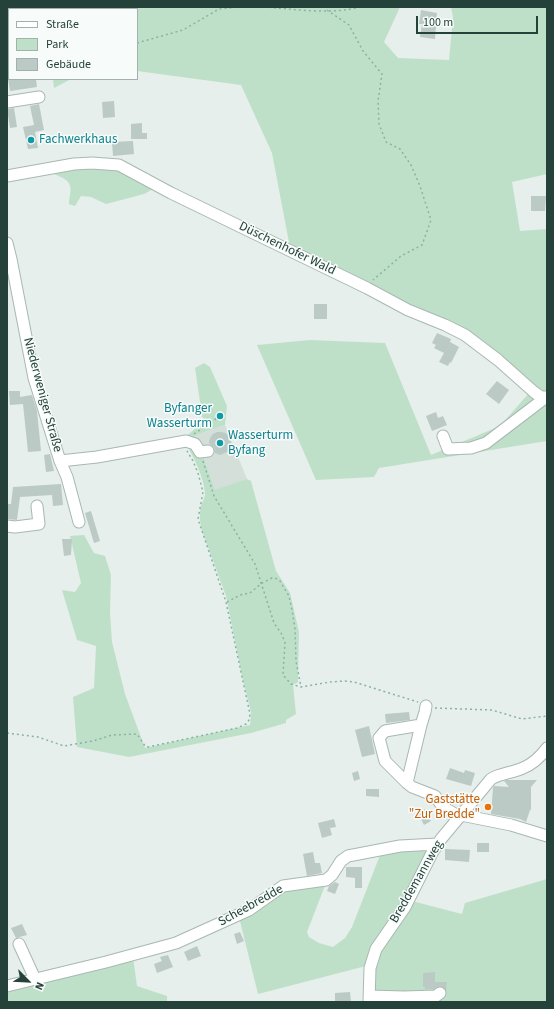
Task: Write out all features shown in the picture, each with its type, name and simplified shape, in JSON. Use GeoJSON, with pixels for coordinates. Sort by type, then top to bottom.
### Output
{"type":"FeatureCollection","features":[{"type":"Feature","properties":{"kind":"street"},"geometry":{"type":"LineString","coordinates":[[7,102],[39,97]]}},
{"type":"Feature","properties":{"kind":"street","name":"Düschenhofer Wald"},"geometry":{"type":"LineString","coordinates":[[7,176],[74,164],[92,163],[118,165],[171,193],[367,288],[408,310],[465,335],[498,360],[534,392],[546,398],[486,444],[471,448],[448,449],[443,436]]}},
{"type":"Feature","properties":{"kind":"street","name":"Niederweniger Straße"},"geometry":{"type":"LineString","coordinates":[[7,243],[34,378],[60,461],[67,476],[79,522]]}},
{"type":"Feature","properties":{"kind":"street"},"geometry":{"type":"LineString","coordinates":[[60,461],[195,445]]}},
{"type":"Feature","properties":{"kind":"street"},"geometry":{"type":"LineString","coordinates":[[7,526],[15,527],[38,524],[37,506]]}},
{"type":"Feature","properties":{"kind":"street"},"geometry":{"type":"LineString","coordinates":[[407,783],[421,725],[426,712],[426,706]]}},
{"type":"Feature","properties":{"kind":"street"},"geometry":{"type":"LineString","coordinates":[[421,725],[385,731],[379,738],[385,761],[407,783],[412,787],[435,796],[443,807],[460,816],[511,825],[547,836]]}},
{"type":"Feature","properties":{"kind":"street","name":"Breddemannweg"},"geometry":{"type":"LineString","coordinates":[[369,999],[370,968],[376,949],[405,907],[437,844],[490,779],[528,766],[547,748]]}},
{"type":"Feature","properties":{"kind":"street","name":"Scheebredde"},"geometry":{"type":"LineString","coordinates":[[7,986],[176,943],[249,910],[282,886],[326,880],[348,856],[400,846],[437,844]]}},
{"type":"Feature","properties":{"kind":"street"},"geometry":{"type":"LineString","coordinates":[[18,944],[35,979]]}},
{"type":"Feature","properties":{"kind":"street"},"geometry":{"type":"LineString","coordinates":[[369,999],[436,996],[440,994]]}},
{"type":"Feature","properties":{"kind":"path"},"geometry":{"type":"LineString","coordinates":[[138,43],[183,30],[219,10],[240,7]]}},
{"type":"Feature","properties":{"kind":"path"},"geometry":{"type":"LineString","coordinates":[[264,7],[298,10],[348,10],[359,7]]}},
{"type":"Feature","properties":{"kind":"path"},"geometry":{"type":"LineString","coordinates":[[327,10],[349,24],[363,51],[382,74],[378,101],[379,124],[386,142],[400,149],[411,165],[420,186],[430,220],[422,245],[401,256],[373,280],[367,288]]}},
{"type":"Feature","properties":{"kind":"path"},"geometry":{"type":"LineString","coordinates":[[220,416],[193,435],[195,445],[214,496],[255,564],[274,623],[285,642],[283,675],[291,684],[300,687],[330,682],[354,682],[420,702],[426,706],[492,710],[522,719],[547,716]]}},
{"type":"Feature","properties":{"kind":"path"},"geometry":{"type":"LineString","coordinates":[[7,733],[38,737],[64,746],[93,741],[112,735],[137,734],[145,746],[148,747],[237,728],[246,724],[249,720],[250,714],[226,602],[198,519],[203,492],[198,473],[190,455],[184,448],[195,445]]}},
{"type":"Feature","properties":{"kind":"path"},"geometry":{"type":"LineString","coordinates":[[226,602],[240,595],[250,593],[262,583],[272,578],[276,578],[280,581],[289,596],[295,629],[296,661],[300,687]]}},
{"type":"Feature","properties":{"kind":"shaded area"},"geometry":{"type":"Polygon","coordinates":[[[225,425],[247,479],[215,491],[202,453],[190,439],[196,435],[225,425]]]}},
{"type":"Feature","properties":{"kind":"green space"},"geometry":{"type":"Polygon","coordinates":[[[400,7],[384,42],[398,58],[449,60],[453,17],[451,7],[547,7],[547,174],[512,182],[520,231],[547,229],[547,441],[379,468],[374,477],[316,480],[257,345],[310,340],[385,343],[431,455],[500,426],[530,392],[482,348],[291,253],[272,153],[241,85],[138,71],[138,8],[72,8],[400,7]]]}},
{"type":"Feature","properties":{"kind":"green space"},"geometry":{"type":"Polygon","coordinates":[[[53,80],[69,80],[54,88],[53,80]]]}},
{"type":"Feature","properties":{"kind":"green space"},"geometry":{"type":"Polygon","coordinates":[[[113,165],[153,189],[144,194],[106,204],[91,197],[81,196],[75,206],[69,204],[70,185],[66,180],[54,174],[52,168],[113,165]]]}},
{"type":"Feature","properties":{"kind":"green space"},"geometry":{"type":"Polygon","coordinates":[[[204,363],[210,367],[227,406],[225,425],[196,435],[190,440],[183,439],[203,422],[195,368],[204,363]]]}},
{"type":"Feature","properties":{"kind":"green space"},"geometry":{"type":"Polygon","coordinates":[[[186,444],[202,453],[215,490],[247,479],[251,481],[276,571],[290,593],[299,632],[298,682],[293,685],[296,714],[286,720],[286,723],[251,733],[129,757],[77,747],[73,697],[94,688],[96,646],[77,640],[62,590],[75,592],[81,583],[70,536],[84,535],[94,553],[105,556],[111,575],[110,613],[112,642],[125,694],[145,748],[250,725],[251,712],[242,676],[226,596],[201,528],[200,511],[205,497],[203,481],[186,444]]]}},
{"type":"Feature","properties":{"kind":"green space"},"geometry":{"type":"Polygon","coordinates":[[[432,846],[366,966],[258,994],[239,917],[286,887],[326,883],[307,932],[309,937],[319,943],[333,947],[345,938],[352,927],[382,850],[432,846]]]}},
{"type":"Feature","properties":{"kind":"green space"},"geometry":{"type":"Polygon","coordinates":[[[547,879],[547,1002],[372,1002],[376,956],[412,901],[462,914],[465,903],[547,879]]]}},
{"type":"Feature","properties":{"kind":"green space"},"geometry":{"type":"Polygon","coordinates":[[[133,957],[137,986],[167,996],[167,1002],[7,1001],[7,988],[133,957]]]}},
{"type":"Feature","properties":{"kind":"building"},"geometry":{"type":"Polygon","coordinates":[[[421,10],[437,13],[435,39],[420,37],[422,24],[419,24],[421,10]]]}},
{"type":"Feature","properties":{"kind":"building"},"geometry":{"type":"Polygon","coordinates":[[[8,80],[36,80],[37,87],[10,91],[8,80]]]}},
{"type":"Feature","properties":{"kind":"building"},"geometry":{"type":"Polygon","coordinates":[[[114,101],[115,117],[103,118],[102,102],[114,101]]]}},
{"type":"Feature","properties":{"kind":"building"},"geometry":{"type":"Polygon","coordinates":[[[39,104],[44,130],[35,132],[38,148],[28,149],[23,127],[34,125],[30,106],[39,104]]]}},
{"type":"Feature","properties":{"kind":"building"},"geometry":{"type":"Polygon","coordinates":[[[14,108],[17,127],[10,128],[7,109],[14,108]]]}},
{"type":"Feature","properties":{"kind":"building"},"geometry":{"type":"Polygon","coordinates":[[[142,123],[142,133],[147,133],[147,139],[131,139],[131,124],[142,123]]]}},
{"type":"Feature","properties":{"kind":"building"},"geometry":{"type":"Polygon","coordinates":[[[133,141],[134,154],[113,156],[112,142],[133,141]]]}},
{"type":"Feature","properties":{"kind":"building"},"geometry":{"type":"Polygon","coordinates":[[[531,196],[546,196],[545,211],[531,211],[531,196]]]}},
{"type":"Feature","properties":{"kind":"building"},"geometry":{"type":"Polygon","coordinates":[[[314,304],[327,304],[327,319],[314,319],[314,304]]]}},
{"type":"Feature","properties":{"kind":"building"},"geometry":{"type":"Polygon","coordinates":[[[437,333],[451,339],[450,342],[459,347],[448,366],[439,362],[444,353],[434,348],[436,345],[432,343],[437,333]]]}},
{"type":"Feature","properties":{"kind":"building"},"geometry":{"type":"Polygon","coordinates":[[[497,381],[509,390],[499,404],[486,394],[497,381]]]}},
{"type":"Feature","properties":{"kind":"building"},"geometry":{"type":"Polygon","coordinates":[[[9,391],[20,391],[20,397],[32,395],[37,411],[41,451],[28,452],[23,404],[10,405],[9,391]]]}},
{"type":"Feature","properties":{"kind":"building"},"geometry":{"type":"Polygon","coordinates":[[[436,412],[438,418],[443,416],[447,425],[432,431],[426,416],[436,412]]]}},
{"type":"Feature","properties":{"kind":"building","name":"Wasserturm Byfang"},"geometry":{"type":"Polygon","coordinates":[[[217,432],[227,434],[231,443],[227,452],[220,455],[215,453],[214,447],[209,443],[210,438],[217,432]]]}},
{"type":"Feature","properties":{"kind":"building"},"geometry":{"type":"Polygon","coordinates":[[[50,454],[54,471],[46,472],[44,455],[50,454]]]}},
{"type":"Feature","properties":{"kind":"building"},"geometry":{"type":"Polygon","coordinates":[[[61,484],[63,505],[53,506],[52,495],[20,497],[17,520],[7,519],[7,504],[11,504],[13,487],[61,484]]]}},
{"type":"Feature","properties":{"kind":"building"},"geometry":{"type":"Polygon","coordinates":[[[91,511],[100,541],[94,543],[85,513],[91,511]]]}},
{"type":"Feature","properties":{"kind":"building"},"geometry":{"type":"Polygon","coordinates":[[[62,539],[72,539],[71,555],[64,556],[62,539]]]}},
{"type":"Feature","properties":{"kind":"building"},"geometry":{"type":"Polygon","coordinates":[[[409,712],[410,720],[386,723],[385,714],[409,712]]]}},
{"type":"Feature","properties":{"kind":"building"},"geometry":{"type":"Polygon","coordinates":[[[369,726],[375,754],[362,757],[355,730],[369,726]]]}},
{"type":"Feature","properties":{"kind":"building"},"geometry":{"type":"Polygon","coordinates":[[[450,768],[464,773],[465,770],[475,773],[471,786],[446,779],[450,768]]]}},
{"type":"Feature","properties":{"kind":"building"},"geometry":{"type":"Polygon","coordinates":[[[358,771],[360,779],[354,781],[352,773],[358,771]]]}},
{"type":"Feature","properties":{"kind":"building"},"geometry":{"type":"Polygon","coordinates":[[[537,780],[531,787],[531,810],[526,822],[520,819],[491,814],[493,788],[494,786],[509,787],[504,781],[537,780]]]}},
{"type":"Feature","properties":{"kind":"building"},"geometry":{"type":"Polygon","coordinates":[[[366,789],[379,789],[379,797],[366,796],[366,789]]]}},
{"type":"Feature","properties":{"kind":"building"},"geometry":{"type":"Polygon","coordinates":[[[425,809],[431,821],[424,825],[418,813],[425,809]]]}},
{"type":"Feature","properties":{"kind":"building"},"geometry":{"type":"Polygon","coordinates":[[[334,819],[336,827],[330,828],[332,835],[322,838],[318,823],[334,819]]]}},
{"type":"Feature","properties":{"kind":"building"},"geometry":{"type":"Polygon","coordinates":[[[477,843],[489,843],[489,852],[477,852],[477,843]]]}},
{"type":"Feature","properties":{"kind":"building"},"geometry":{"type":"Polygon","coordinates":[[[445,849],[470,850],[469,862],[445,860],[445,849]]]}},
{"type":"Feature","properties":{"kind":"building"},"geometry":{"type":"Polygon","coordinates":[[[313,852],[315,863],[320,863],[322,873],[307,876],[303,854],[313,852]]]}},
{"type":"Feature","properties":{"kind":"building"},"geometry":{"type":"Polygon","coordinates":[[[346,867],[362,867],[362,888],[355,888],[355,878],[346,877],[346,867]]]}},
{"type":"Feature","properties":{"kind":"building"},"geometry":{"type":"Polygon","coordinates":[[[335,882],[339,884],[335,894],[327,891],[329,886],[335,882]]]}},
{"type":"Feature","properties":{"kind":"building"},"geometry":{"type":"Polygon","coordinates":[[[22,924],[27,935],[16,938],[11,928],[22,924]]]}},
{"type":"Feature","properties":{"kind":"building"},"geometry":{"type":"Polygon","coordinates":[[[240,932],[244,941],[237,944],[234,934],[240,932]]]}},
{"type":"Feature","properties":{"kind":"building"},"geometry":{"type":"Polygon","coordinates":[[[197,946],[201,956],[188,961],[184,952],[197,946]]]}},
{"type":"Feature","properties":{"kind":"building"},"geometry":{"type":"Polygon","coordinates":[[[168,955],[173,967],[157,973],[154,964],[162,961],[160,957],[168,955]]]}},
{"type":"Feature","properties":{"kind":"building"},"geometry":{"type":"Polygon","coordinates":[[[435,972],[435,982],[447,982],[446,991],[440,986],[434,989],[425,989],[425,987],[423,987],[423,973],[435,972]]]}},
{"type":"Feature","properties":{"kind":"building"},"geometry":{"type":"Polygon","coordinates":[[[350,992],[351,1002],[335,1002],[335,993],[350,992]]]}},
{"type":"Feature","properties":{"kind":"place","name":"Fachwerkhaus"},"geometry":{"type":"Point","coordinates":[31,140]}},
{"type":"Feature","properties":{"kind":"place","name":"Byfanger Wasserturm"},"geometry":{"type":"Point","coordinates":[220,416]}},
{"type":"Feature","properties":{"kind":"place","name":"Wasserturm Byfang"},"geometry":{"type":"Point","coordinates":[220,443]}},
{"type":"Feature","properties":{"kind":"place","name":"Gaststätte \"Zur Bredde\""},"geometry":{"type":"Point","coordinates":[488,807]}}]}
